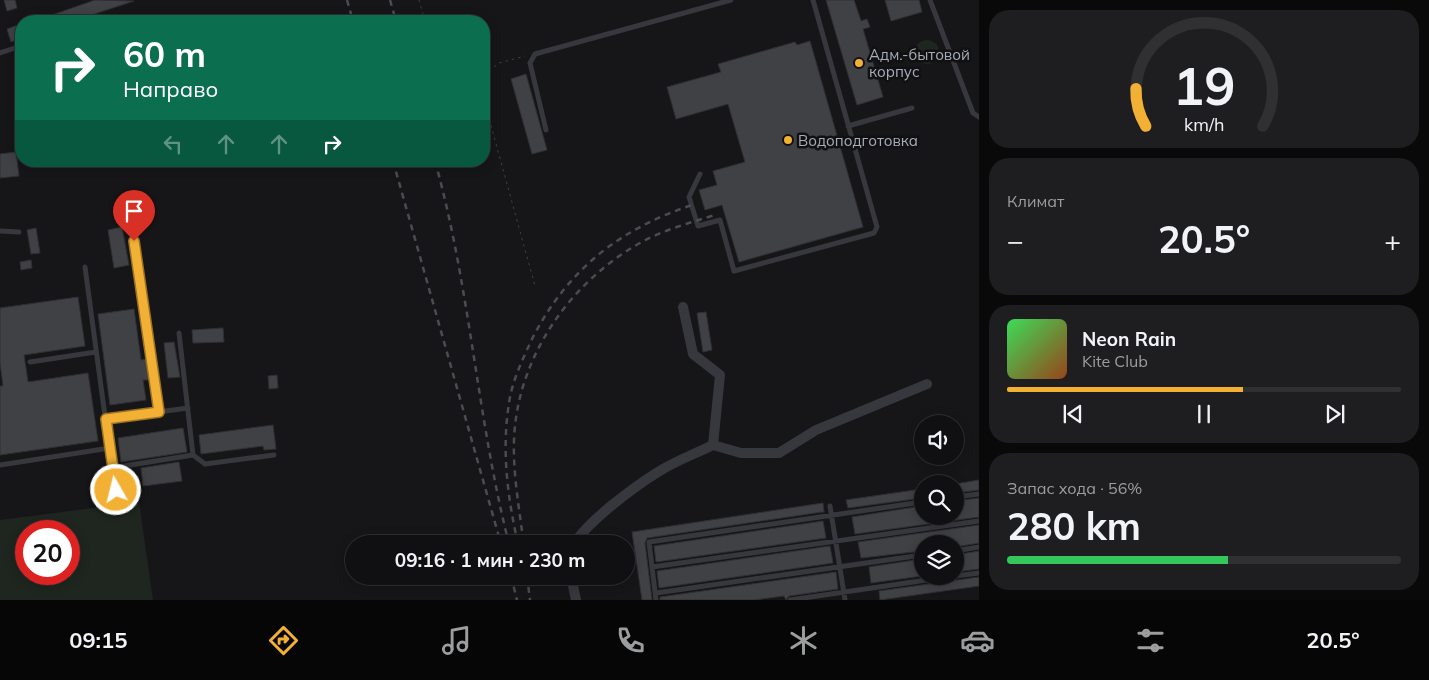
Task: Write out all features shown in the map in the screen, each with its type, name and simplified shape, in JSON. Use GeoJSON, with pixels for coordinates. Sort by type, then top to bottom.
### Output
{"type":"FeatureCollection","features":[{"type":"Feature","properties":{"kind":"street"},"geometry":{"type":"LineString","coordinates":[[683,307],[693,354],[720,375],[713,445]]}},
{"type":"Feature","properties":{"kind":"street"},"geometry":{"type":"LineString","coordinates":[[580,535],[601,516],[659,471],[713,445],[741,454],[779,453],[816,430],[927,384]]}},
{"type":"Feature","properties":{"kind":"street"},"geometry":{"type":"LineString","coordinates":[[573,585],[576,600]]}},
{"type":"Feature","properties":{"kind":"lane"},"geometry":{"type":"LineString","coordinates":[[546,130],[530,64],[535,54],[731,0]]}},
{"type":"Feature","properties":{"kind":"lane"},"geometry":{"type":"LineString","coordinates":[[700,174],[689,197],[698,226],[720,220],[734,271],[874,232],[877,227],[813,0]]}},
{"type":"Feature","properties":{"kind":"lane"},"geometry":{"type":"LineString","coordinates":[[930,0],[973,113],[979,117]]}},
{"type":"Feature","properties":{"kind":"lane"},"geometry":{"type":"LineString","coordinates":[[0,52],[15,48]]}},
{"type":"Feature","properties":{"kind":"lane"},"geometry":{"type":"LineString","coordinates":[[848,126],[912,108]]}},
{"type":"Feature","properties":{"kind":"lane"},"geometry":{"type":"LineString","coordinates":[[131,222],[159,412]]}},
{"type":"Feature","properties":{"kind":"lane"},"geometry":{"type":"LineString","coordinates":[[0,231],[19,232]]}},
{"type":"Feature","properties":{"kind":"lane"},"geometry":{"type":"LineString","coordinates":[[85,267],[116,490]]}},
{"type":"Feature","properties":{"kind":"lane"},"geometry":{"type":"LineString","coordinates":[[179,333],[193,455]]}},
{"type":"Feature","properties":{"kind":"lane"},"geometry":{"type":"LineString","coordinates":[[30,362],[96,352]]}},
{"type":"Feature","properties":{"kind":"lane"},"geometry":{"type":"LineString","coordinates":[[106,419],[188,408]]}},
{"type":"Feature","properties":{"kind":"lane"},"geometry":{"type":"LineString","coordinates":[[0,465],[110,448]]}},
{"type":"Feature","properties":{"kind":"lane"},"geometry":{"type":"LineString","coordinates":[[112,468],[193,455],[205,464],[274,455]]}},
{"type":"Feature","properties":{"kind":"lane"},"geometry":{"type":"LineString","coordinates":[[964,496],[979,494]]}},
{"type":"Feature","properties":{"kind":"lane"},"geometry":{"type":"LineString","coordinates":[[656,600],[649,542],[914,503]]}},
{"type":"Feature","properties":{"kind":"lane"},"geometry":{"type":"LineString","coordinates":[[830,506],[845,600]]}},
{"type":"Feature","properties":{"kind":"lane"},"geometry":{"type":"LineString","coordinates":[[652,567],[979,521]]}},
{"type":"Feature","properties":{"kind":"lane"},"geometry":{"type":"LineString","coordinates":[[964,550],[979,547]]}},
{"type":"Feature","properties":{"kind":"lane"},"geometry":{"type":"LineString","coordinates":[[656,593],[914,556]]}},
{"type":"Feature","properties":{"kind":"lane"},"geometry":{"type":"LineString","coordinates":[[964,575],[979,573]]}},
{"type":"Feature","properties":{"kind":"lane"},"geometry":{"type":"LineString","coordinates":[[790,600],[914,582]]}},
{"type":"Feature","properties":{"kind":"path"},"geometry":{"type":"LineString","coordinates":[[419,0],[423,15]]}},
{"type":"Feature","properties":{"kind":"path"},"geometry":{"type":"LineString","coordinates":[[490,70],[499,63],[535,54]]}},
{"type":"Feature","properties":{"kind":"path"},"geometry":{"type":"LineString","coordinates":[[490,122],[535,286]]}},
{"type":"Feature","properties":{"kind":"shaded area"},"geometry":{"type":"Polygon","coordinates":[[[927,40],[936,43],[939,52],[936,61],[927,64],[918,61],[915,52],[918,43],[927,40]]]}},
{"type":"Feature","properties":{"kind":"shaded area"},"geometry":{"type":"Polygon","coordinates":[[[139,502],[153,600],[0,600],[0,520],[139,502]]]}},
{"type":"Feature","properties":{"kind":"building"},"geometry":{"type":"Polygon","coordinates":[[[4,0],[15,0],[17,8],[7,11],[4,0]]]}},
{"type":"Feature","properties":{"kind":"building"},"geometry":{"type":"Polygon","coordinates":[[[95,0],[134,1],[91,15],[52,15],[95,0]]]}},
{"type":"Feature","properties":{"kind":"building","name":"Адм.-бытовой корпус"},"geometry":{"type":"Polygon","coordinates":[[[826,0],[854,0],[861,21],[867,19],[870,27],[863,29],[883,97],[857,105],[826,0]]]}},
{"type":"Feature","properties":{"kind":"building"},"geometry":{"type":"Polygon","coordinates":[[[885,0],[919,0],[922,12],[891,21],[885,0]]]}},
{"type":"Feature","properties":{"kind":"building"},"geometry":{"type":"Polygon","coordinates":[[[15,26],[15,40],[11,42],[7,29],[15,26]]]}},
{"type":"Feature","properties":{"kind":"building","name":"Водоподготовка"},"geometry":{"type":"Polygon","coordinates":[[[810,41],[863,227],[739,262],[722,205],[705,210],[699,190],[717,185],[713,171],[745,162],[728,104],[676,119],[667,87],[721,72],[718,64],[795,42],[797,45],[810,41]]]}},
{"type":"Feature","properties":{"kind":"building"},"geometry":{"type":"Polygon","coordinates":[[[526,74],[547,150],[532,154],[511,79],[526,74]]]}},
{"type":"Feature","properties":{"kind":"building"},"geometry":{"type":"Polygon","coordinates":[[[15,152],[15,167],[18,167],[19,176],[0,178],[0,154],[15,152]]]}},
{"type":"Feature","properties":{"kind":"building"},"geometry":{"type":"Polygon","coordinates":[[[122,227],[129,265],[114,268],[108,230],[122,227]]]}},
{"type":"Feature","properties":{"kind":"building"},"geometry":{"type":"Polygon","coordinates":[[[36,228],[40,253],[31,254],[27,230],[36,228]]]}},
{"type":"Feature","properties":{"kind":"building"},"geometry":{"type":"Polygon","coordinates":[[[31,260],[32,268],[21,270],[20,262],[31,260]]]}},
{"type":"Feature","properties":{"kind":"building"},"geometry":{"type":"Polygon","coordinates":[[[78,297],[85,346],[24,355],[28,382],[88,373],[98,441],[0,455],[0,386],[3,386],[0,363],[0,308],[78,297]]]}},
{"type":"Feature","properties":{"kind":"building"},"geometry":{"type":"Polygon","coordinates":[[[134,309],[141,360],[147,359],[150,380],[143,380],[146,400],[110,405],[98,314],[134,309]]]}},
{"type":"Feature","properties":{"kind":"building"},"geometry":{"type":"Polygon","coordinates":[[[706,312],[712,350],[703,352],[697,313],[706,312]]]}},
{"type":"Feature","properties":{"kind":"building"},"geometry":{"type":"Polygon","coordinates":[[[223,328],[224,342],[193,343],[192,330],[223,328]]]}},
{"type":"Feature","properties":{"kind":"building"},"geometry":{"type":"Polygon","coordinates":[[[174,342],[180,377],[168,378],[164,343],[174,342]]]}},
{"type":"Feature","properties":{"kind":"building"},"geometry":{"type":"Polygon","coordinates":[[[277,375],[278,388],[269,389],[268,376],[277,375]]]}},
{"type":"Feature","properties":{"kind":"building"},"geometry":{"type":"Polygon","coordinates":[[[273,425],[276,449],[264,450],[263,446],[201,454],[199,435],[273,425]]]}},
{"type":"Feature","properties":{"kind":"building"},"geometry":{"type":"Polygon","coordinates":[[[183,428],[187,452],[121,462],[118,438],[183,428]]]}},
{"type":"Feature","properties":{"kind":"building"},"geometry":{"type":"Polygon","coordinates":[[[179,462],[182,481],[143,486],[141,468],[179,462]]]}},
{"type":"Feature","properties":{"kind":"building"},"geometry":{"type":"Polygon","coordinates":[[[979,480],[979,490],[964,492],[964,482],[979,480]]]}},
{"type":"Feature","properties":{"kind":"building"},"geometry":{"type":"Polygon","coordinates":[[[914,490],[914,499],[848,508],[846,500],[914,490]]]}},
{"type":"Feature","properties":{"kind":"building"},"geometry":{"type":"Polygon","coordinates":[[[979,498],[979,517],[964,519],[964,500],[979,498]]]}},
{"type":"Feature","properties":{"kind":"building"},"geometry":{"type":"Polygon","coordinates":[[[823,503],[824,512],[647,538],[645,543],[652,600],[642,600],[635,552],[635,535],[632,535],[632,532],[823,503]]]}},
{"type":"Feature","properties":{"kind":"building"},"geometry":{"type":"Polygon","coordinates":[[[914,507],[914,525],[921,525],[855,534],[852,517],[914,507]]]}},
{"type":"Feature","properties":{"kind":"building"},"geometry":{"type":"Polygon","coordinates":[[[823,521],[826,538],[656,562],[654,546],[823,521]]]}},
{"type":"Feature","properties":{"kind":"building"},"geometry":{"type":"Polygon","coordinates":[[[979,525],[979,543],[964,546],[964,535],[914,535],[914,552],[861,558],[858,542],[979,525]]]}},
{"type":"Feature","properties":{"kind":"building"},"geometry":{"type":"Polygon","coordinates":[[[830,546],[833,563],[659,588],[657,571],[830,546]]]}},
{"type":"Feature","properties":{"kind":"building"},"geometry":{"type":"Polygon","coordinates":[[[979,551],[979,569],[964,571],[964,554],[979,551]]]}},
{"type":"Feature","properties":{"kind":"building"},"geometry":{"type":"Polygon","coordinates":[[[914,560],[914,577],[871,583],[869,567],[914,560]]]}},
{"type":"Feature","properties":{"kind":"building"},"geometry":{"type":"Polygon","coordinates":[[[836,572],[838,589],[789,596],[786,600],[784,596],[754,600],[660,600],[660,597],[836,572]]]}},
{"type":"Feature","properties":{"kind":"building"},"geometry":{"type":"Polygon","coordinates":[[[979,577],[979,586],[880,600],[879,591],[922,585],[964,585],[964,579],[979,577]]]}},
{"type":"Feature","properties":{"kind":"railway"},"geometry":{"type":"LineString","coordinates":[[347,0],[351,15]]}},
{"type":"Feature","properties":{"kind":"railway"},"geometry":{"type":"LineString","coordinates":[[390,0],[394,15]]}},
{"type":"Feature","properties":{"kind":"railway"},"geometry":{"type":"LineString","coordinates":[[395,167],[498,535]]}},
{"type":"Feature","properties":{"kind":"railway"},"geometry":{"type":"LineString","coordinates":[[437,167],[457,256],[489,449],[507,535]]}},
{"type":"Feature","properties":{"kind":"railway"},"geometry":{"type":"LineString","coordinates":[[516,535],[508,489],[506,453],[507,416],[512,389],[533,337],[547,312],[563,290],[600,254],[621,238],[644,225],[695,204]]}},
{"type":"Feature","properties":{"kind":"railway"},"geometry":{"type":"LineString","coordinates":[[522,531],[516,486],[514,440],[517,410],[525,380],[536,352],[570,301],[591,279],[614,260],[658,234],[715,215]]}},
{"type":"Feature","properties":{"kind":"railway"},"geometry":{"type":"LineString","coordinates":[[513,585],[517,600]]}},
{"type":"Feature","properties":{"kind":"railway"},"geometry":{"type":"LineString","coordinates":[[528,585],[530,600]]}},
{"type":"Feature","properties":{"kind":"place","name":"Адм.-бытовой корпус"},"geometry":{"type":"Point","coordinates":[859,63]}},
{"type":"Feature","properties":{"kind":"place","name":"Водоподготовка"},"geometry":{"type":"Point","coordinates":[788,140]}},
{"type":"Feature","properties":{"kind":"route"},"geometry":{"type":"LineString","coordinates":[[116,490],[106,419],[159,412],[134,241]]}}]}
